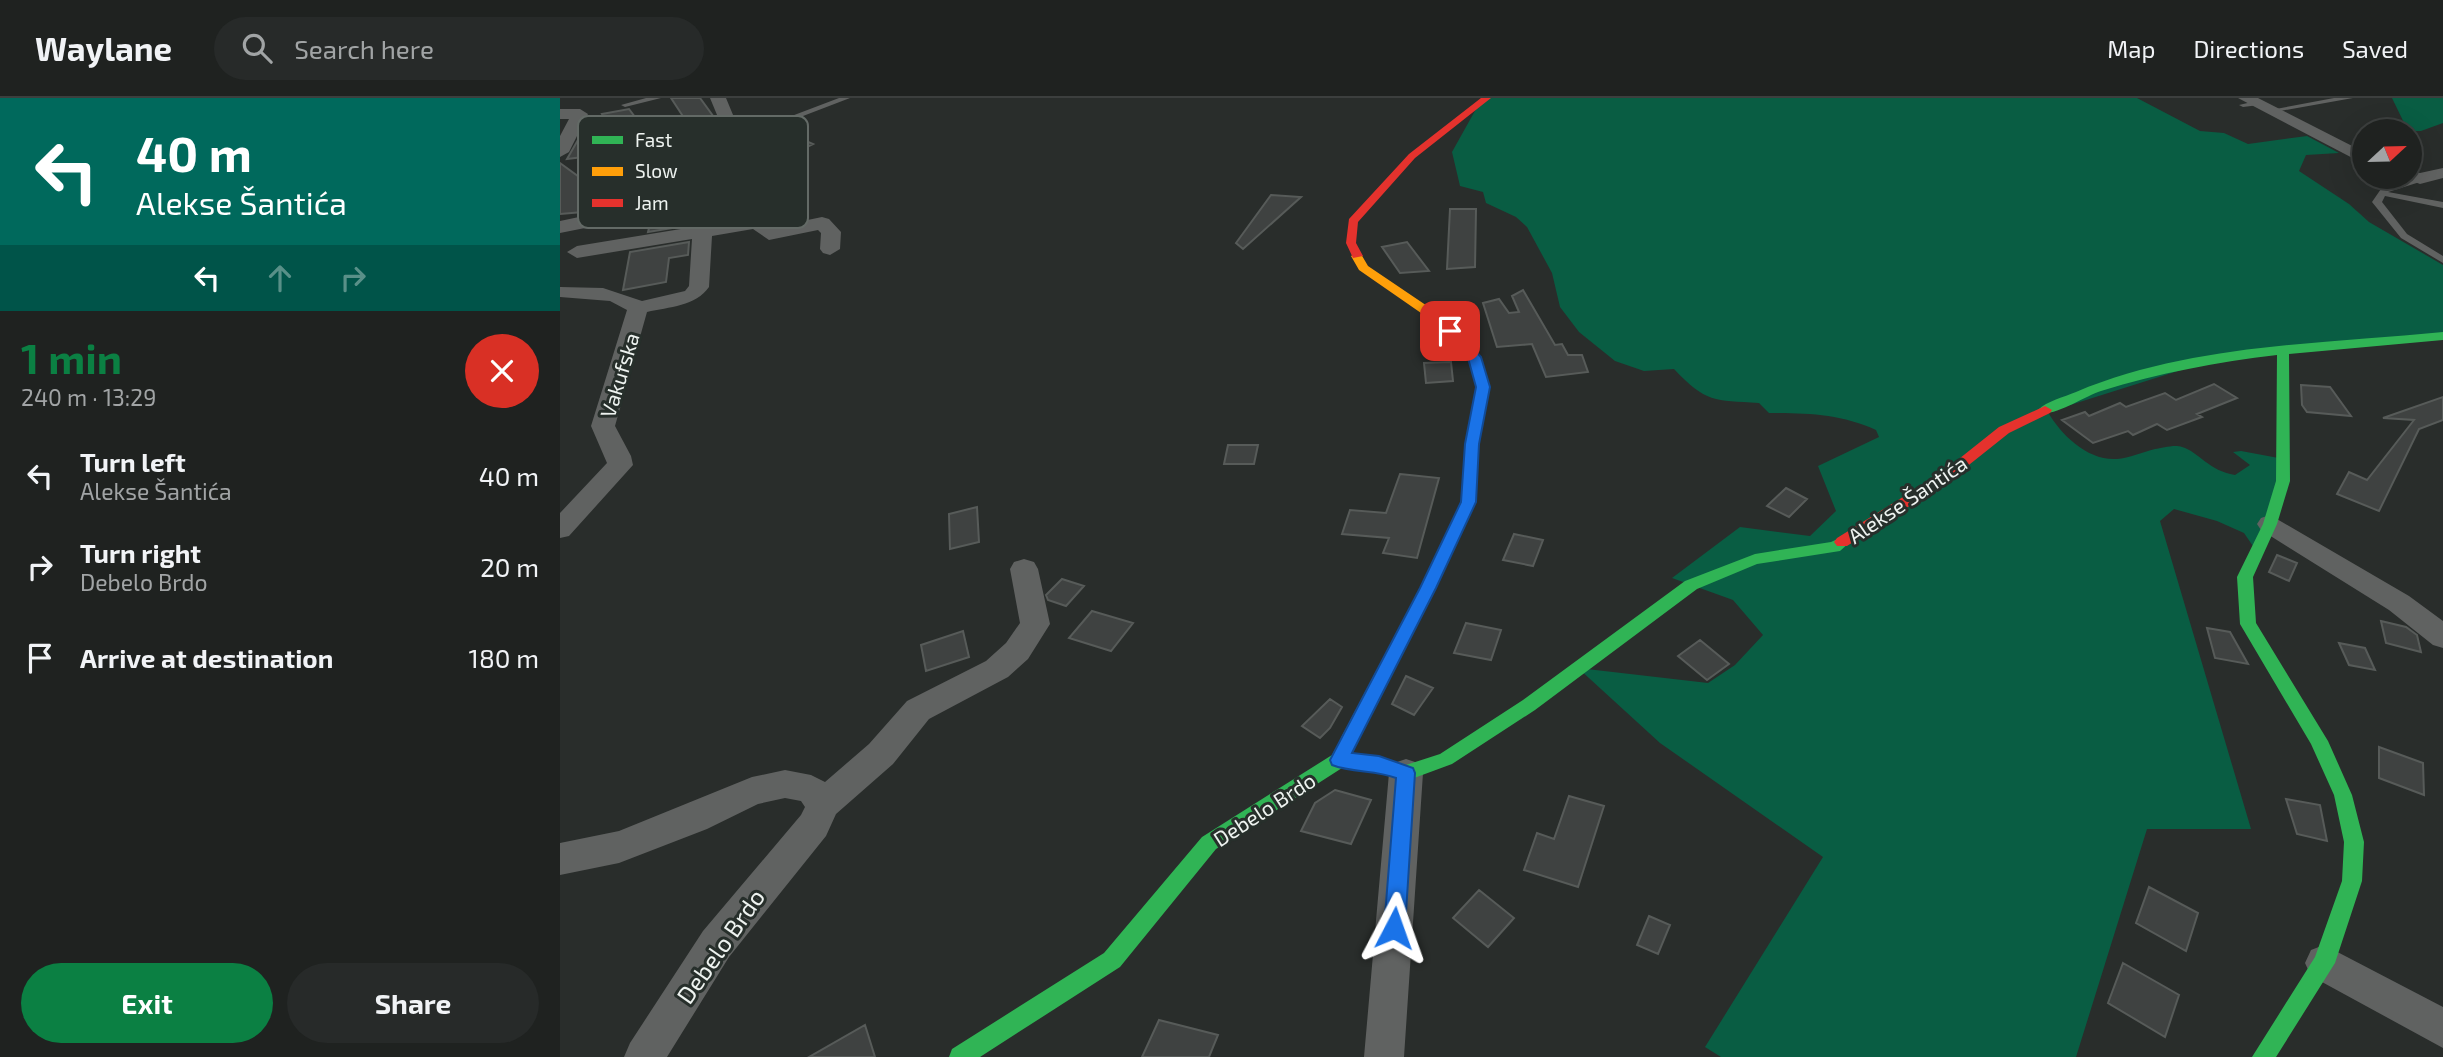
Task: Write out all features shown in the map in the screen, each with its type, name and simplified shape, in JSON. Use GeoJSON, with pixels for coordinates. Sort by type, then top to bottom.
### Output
{"type":"FeatureCollection","features":[{"type":"Feature","properties":{"kind":"street"},"geometry":{"type":"LineString","coordinates":[[718,98],[726,116]]}},
{"type":"Feature","properties":{"kind":"street","name":"Debelo Brdo"},"geometry":{"type":"LineString","coordinates":[[960,1057],[1112,960],[1209,844],[1339,760],[1428,588],[1468,502],[1472,444],[1483,387],[1474,357],[1438,319],[1363,268],[1351,243],[1353,221],[1412,156],[1487,98]]}},
{"type":"Feature","properties":{"kind":"street"},"geometry":{"type":"LineString","coordinates":[[2254,104],[2352,153]]}},
{"type":"Feature","properties":{"kind":"street"},"geometry":{"type":"LineString","coordinates":[[560,114],[580,114],[579,116]]}},
{"type":"Feature","properties":{"kind":"street"},"geometry":{"type":"LineString","coordinates":[[560,152],[578,118]]}},
{"type":"Feature","properties":{"kind":"street"},"geometry":{"type":"LineString","coordinates":[[2422,177],[2443,173]]}},
{"type":"Feature","properties":{"kind":"street"},"geometry":{"type":"LineString","coordinates":[[808,226],[822,223],[831,232],[831,249]]}},
{"type":"Feature","properties":{"kind":"street","name":"Vakufska"},"geometry":{"type":"LineString","coordinates":[[562,293],[581,265],[568,227]]}},
{"type":"Feature","properties":{"kind":"street","name":"Vakufska"},"geometry":{"type":"LineString","coordinates":[[638,308],[692,295],[699,286],[704,228]]}},
{"type":"Feature","properties":{"kind":"street"},"geometry":{"type":"LineString","coordinates":[[577,252],[724,228]]}},
{"type":"Feature","properties":{"kind":"street"},"geometry":{"type":"LineString","coordinates":[[765,228],[769,234],[798,228]]}},
{"type":"Feature","properties":{"kind":"street","name":"Vakufska"},"geometry":{"type":"LineString","coordinates":[[562,293],[609,295],[629,300],[638,308]]}},
{"type":"Feature","properties":{"kind":"street","name":"Vakufska"},"geometry":{"type":"LineString","coordinates":[[560,529],[620,465],[619,456],[603,426],[638,308]]}},
{"type":"Feature","properties":{"kind":"street","name":"Alekse Šantića"},"geometry":{"type":"LineString","coordinates":[[1406,773],[1446,759],[1518,712],[1692,585],[1755,559],[1836,547],[1945,477],[2004,430],[2077,394],[2187,363],[2443,336]]}},
{"type":"Feature","properties":{"kind":"street"},"geometry":{"type":"LineString","coordinates":[[2263,1057],[2324,963],[2352,881],[2354,842],[2343,795],[2319,741],[2248,624],[2245,577],[2270,524],[2283,481],[2283,354]]}},
{"type":"Feature","properties":{"kind":"street"},"geometry":{"type":"LineString","coordinates":[[2270,524],[2399,603],[2443,637]]}},
{"type":"Feature","properties":{"kind":"street","name":"Debelo Brdo"},"geometry":{"type":"LineString","coordinates":[[644,1057],[716,944],[814,825],[823,804],[881,754],[918,710],[997,669],[1017,651],[1035,624],[1024,569]]}},
{"type":"Feature","properties":{"kind":"street"},"geometry":{"type":"LineString","coordinates":[[1339,760],[1379,764],[1406,773],[1384,1057]]}},
{"type":"Feature","properties":{"kind":"street"},"geometry":{"type":"LineString","coordinates":[[560,859],[619,847],[695,818],[752,791],[774,786],[785,784],[811,789],[823,804]]}},
{"type":"Feature","properties":{"kind":"street"},"geometry":{"type":"LineString","coordinates":[[2324,963],[2443,1028]]}},
{"type":"Feature","properties":{"kind":"lane"},"geometry":{"type":"LineString","coordinates":[[625,105],[657,98]]}},
{"type":"Feature","properties":{"kind":"lane"},"geometry":{"type":"LineString","coordinates":[[798,116],[846,98]]}},
{"type":"Feature","properties":{"kind":"lane"},"geometry":{"type":"LineString","coordinates":[[2254,104],[2349,98]]}},
{"type":"Feature","properties":{"kind":"lane"},"geometry":{"type":"LineString","coordinates":[[2385,189],[2377,202],[2404,236],[2443,261]]}},
{"type":"Feature","properties":{"kind":"lane"},"geometry":{"type":"LineString","coordinates":[[2382,193],[2443,205]]}},
{"type":"Feature","properties":{"kind":"green space"},"geometry":{"type":"Polygon","coordinates":[[[1486,98],[2137,98],[2200,131],[2224,133],[2248,144],[2307,136],[2339,153],[2306,155],[2299,171],[2349,204],[2369,222],[2443,265],[2443,336],[2216,359],[2048,412],[2076,445],[2096,456],[2106,458],[2117,459],[2179,446],[2188,449],[2218,470],[2235,475],[2250,465],[2233,452],[2284,459],[2257,552],[2244,533],[2217,521],[2174,509],[2160,521],[2251,829],[2147,829],[2076,1057],[1721,1057],[1705,1047],[1823,857],[1660,743],[1578,668],[1708,683],[1735,665],[1763,635],[1733,600],[1672,578],[1740,527],[1810,536],[1836,511],[1818,466],[1879,437],[1876,430],[1850,421],[1811,414],[1769,413],[1759,403],[1712,398],[1694,388],[1674,369],[1644,371],[1615,361],[1579,332],[1560,307],[1552,273],[1527,227],[1516,217],[1486,203],[1483,192],[1460,186],[1452,152],[1476,109],[1486,98]]]}},
{"type":"Feature","properties":{"kind":"green space"},"geometry":{"type":"Polygon","coordinates":[[[2392,98],[2443,98],[2443,123],[2422,131],[2422,119],[2402,119],[2392,98]]]}},
{"type":"Feature","properties":{"kind":"building"},"geometry":{"type":"Polygon","coordinates":[[[671,98],[700,98],[713,116],[683,116],[671,98]]]}},
{"type":"Feature","properties":{"kind":"building"},"geometry":{"type":"Polygon","coordinates":[[[629,109],[634,116],[603,116],[602,114],[629,109]]]}},
{"type":"Feature","properties":{"kind":"building"},"geometry":{"type":"Polygon","coordinates":[[[578,140],[578,158],[567,159],[578,140]]]}},
{"type":"Feature","properties":{"kind":"building"},"geometry":{"type":"Polygon","coordinates":[[[560,163],[578,176],[578,212],[560,214],[560,163]]]}},
{"type":"Feature","properties":{"kind":"building"},"geometry":{"type":"Polygon","coordinates":[[[1271,195],[1301,197],[1243,249],[1236,243],[1271,195]]]}},
{"type":"Feature","properties":{"kind":"building"},"geometry":{"type":"Polygon","coordinates":[[[1450,209],[1476,209],[1475,267],[1447,269],[1450,209]]]}},
{"type":"Feature","properties":{"kind":"building"},"geometry":{"type":"Polygon","coordinates":[[[649,228],[673,228],[648,232],[649,228]]]}},
{"type":"Feature","properties":{"kind":"building"},"geometry":{"type":"Polygon","coordinates":[[[689,242],[688,255],[669,258],[666,282],[623,290],[630,252],[689,242]]]}},
{"type":"Feature","properties":{"kind":"building"},"geometry":{"type":"Polygon","coordinates":[[[1407,242],[1429,271],[1400,273],[1382,247],[1407,242]]]}},
{"type":"Feature","properties":{"kind":"building"},"geometry":{"type":"Polygon","coordinates":[[[1523,290],[1555,345],[1562,344],[1568,355],[1582,355],[1588,372],[1546,377],[1532,344],[1497,347],[1483,303],[1499,299],[1509,313],[1519,312],[1512,296],[1523,290]]]}},
{"type":"Feature","properties":{"kind":"building"},"geometry":{"type":"Polygon","coordinates":[[[1451,362],[1453,381],[1426,383],[1424,363],[1451,362]]]}},
{"type":"Feature","properties":{"kind":"building"},"geometry":{"type":"Polygon","coordinates":[[[2214,384],[2237,398],[2197,414],[2202,417],[2167,430],[2157,424],[2133,435],[2128,431],[2093,443],[2062,420],[2085,412],[2089,416],[2120,403],[2126,407],[2165,393],[2176,400],[2214,384]]]}},
{"type":"Feature","properties":{"kind":"building"},"geometry":{"type":"Polygon","coordinates":[[[2301,385],[2330,387],[2351,416],[2307,412],[2302,405],[2301,385]]]}},
{"type":"Feature","properties":{"kind":"building"},"geometry":{"type":"Polygon","coordinates":[[[2443,397],[2443,420],[2419,429],[2379,511],[2337,494],[2349,472],[2367,480],[2414,420],[2383,418],[2443,397]]]}},
{"type":"Feature","properties":{"kind":"building"},"geometry":{"type":"Polygon","coordinates":[[[1228,445],[1258,445],[1254,464],[1224,464],[1228,445]]]}},
{"type":"Feature","properties":{"kind":"building"},"geometry":{"type":"Polygon","coordinates":[[[1400,474],[1439,478],[1417,558],[1383,553],[1389,538],[1342,534],[1350,510],[1386,513],[1400,474]]]}},
{"type":"Feature","properties":{"kind":"building"},"geometry":{"type":"Polygon","coordinates":[[[1786,488],[1807,499],[1789,517],[1767,506],[1786,488]]]}},
{"type":"Feature","properties":{"kind":"building"},"geometry":{"type":"Polygon","coordinates":[[[977,507],[979,542],[950,549],[949,514],[977,507]]]}},
{"type":"Feature","properties":{"kind":"building"},"geometry":{"type":"Polygon","coordinates":[[[1514,534],[1543,540],[1533,566],[1503,560],[1514,534]]]}},
{"type":"Feature","properties":{"kind":"building"},"geometry":{"type":"Polygon","coordinates":[[[2277,555],[2297,563],[2289,581],[2269,572],[2277,555]]]}},
{"type":"Feature","properties":{"kind":"building"},"geometry":{"type":"Polygon","coordinates":[[[1062,579],[1084,586],[1066,606],[1048,600],[1046,595],[1062,579]]]}},
{"type":"Feature","properties":{"kind":"building"},"geometry":{"type":"Polygon","coordinates":[[[1092,611],[1133,623],[1111,651],[1069,638],[1092,611]]]}},
{"type":"Feature","properties":{"kind":"building"},"geometry":{"type":"Polygon","coordinates":[[[2381,621],[2406,627],[2417,635],[2421,652],[2386,643],[2381,621]]]}},
{"type":"Feature","properties":{"kind":"building"},"geometry":{"type":"Polygon","coordinates":[[[1466,623],[1501,630],[1491,660],[1454,653],[1466,623]]]}},
{"type":"Feature","properties":{"kind":"building"},"geometry":{"type":"Polygon","coordinates":[[[2207,628],[2230,632],[2248,664],[2215,658],[2207,628]]]}},
{"type":"Feature","properties":{"kind":"building"},"geometry":{"type":"Polygon","coordinates":[[[963,631],[969,657],[926,671],[921,645],[963,631]]]}},
{"type":"Feature","properties":{"kind":"building"},"geometry":{"type":"Polygon","coordinates":[[[1700,640],[1729,664],[1707,680],[1678,656],[1700,640]]]}},
{"type":"Feature","properties":{"kind":"building"},"geometry":{"type":"Polygon","coordinates":[[[2339,643],[2365,648],[2375,670],[2349,665],[2339,643]]]}},
{"type":"Feature","properties":{"kind":"building"},"geometry":{"type":"Polygon","coordinates":[[[1406,676],[1433,688],[1414,715],[1392,704],[1406,676]]]}},
{"type":"Feature","properties":{"kind":"building"},"geometry":{"type":"Polygon","coordinates":[[[1330,699],[1342,707],[1330,728],[1320,738],[1302,726],[1330,699]]]}},
{"type":"Feature","properties":{"kind":"building"},"geometry":{"type":"Polygon","coordinates":[[[2379,747],[2423,763],[2424,795],[2379,778],[2379,747]]]}},
{"type":"Feature","properties":{"kind":"building"},"geometry":{"type":"Polygon","coordinates":[[[1335,790],[1371,800],[1351,844],[1301,831],[1315,803],[1335,790]]]}},
{"type":"Feature","properties":{"kind":"building"},"geometry":{"type":"Polygon","coordinates":[[[1569,796],[1604,806],[1578,887],[1524,870],[1537,833],[1554,839],[1569,796]]]}},
{"type":"Feature","properties":{"kind":"building"},"geometry":{"type":"Polygon","coordinates":[[[2286,799],[2320,805],[2327,841],[2297,834],[2286,799]]]}},
{"type":"Feature","properties":{"kind":"building"},"geometry":{"type":"Polygon","coordinates":[[[2149,887],[2198,913],[2186,951],[2136,923],[2149,887]]]}},
{"type":"Feature","properties":{"kind":"building"},"geometry":{"type":"Polygon","coordinates":[[[1479,890],[1514,918],[1488,947],[1453,918],[1479,890]]]}},
{"type":"Feature","properties":{"kind":"building"},"geometry":{"type":"Polygon","coordinates":[[[1649,916],[1670,925],[1658,954],[1637,945],[1649,916]]]}},
{"type":"Feature","properties":{"kind":"building"},"geometry":{"type":"Polygon","coordinates":[[[2123,963],[2179,995],[2165,1037],[2108,1003],[2123,963]]]}},
{"type":"Feature","properties":{"kind":"building"},"geometry":{"type":"Polygon","coordinates":[[[1159,1020],[1218,1035],[1209,1057],[1142,1057],[1159,1020]]]}},
{"type":"Feature","properties":{"kind":"building"},"geometry":{"type":"Polygon","coordinates":[[[865,1025],[875,1057],[809,1057],[865,1025]]]}},
{"type":"Feature","properties":{"kind":"traffic: fast"},"geometry":{"type":"LineString","coordinates":[[2045,410],[2091,390],[2189,364],[2291,350],[2443,336]]}},
{"type":"Feature","properties":{"kind":"traffic: fast"},"geometry":{"type":"LineString","coordinates":[[2263,1057],[2324,963],[2352,881],[2354,842],[2343,795],[2319,741],[2248,624],[2245,577],[2270,524],[2283,481],[2283,354]]}},
{"type":"Feature","properties":{"kind":"traffic: fast"},"geometry":{"type":"LineString","coordinates":[[1339,760],[1379,764],[1406,773],[1446,759],[1529,705],[1691,585],[1755,559],[1835,547],[1842,542]]}},
{"type":"Feature","properties":{"kind":"traffic: fast"},"geometry":{"type":"LineString","coordinates":[[960,1057],[1112,960],[1209,843],[1339,760],[1350,738]]}},
{"type":"Feature","properties":{"kind":"traffic: slow"},"geometry":{"type":"LineString","coordinates":[[1350,738],[1428,588],[1468,502],[1472,444],[1483,387],[1474,357],[1438,319],[1363,268],[1357,256]]}},
{"type":"Feature","properties":{"kind":"traffic: jam"},"geometry":{"type":"LineString","coordinates":[[1357,256],[1351,243],[1353,221],[1412,156],[1487,98]]}},
{"type":"Feature","properties":{"kind":"traffic: jam"},"geometry":{"type":"LineString","coordinates":[[1842,542],[1945,477],[2004,430],[2045,410]]}},
{"type":"Feature","properties":{"kind":"route"},"geometry":{"type":"LineString","coordinates":[[1394,928],[1406,773],[1379,764],[1339,760],[1428,588],[1468,502],[1472,444],[1483,387],[1474,357],[1450,331]]}}]}
